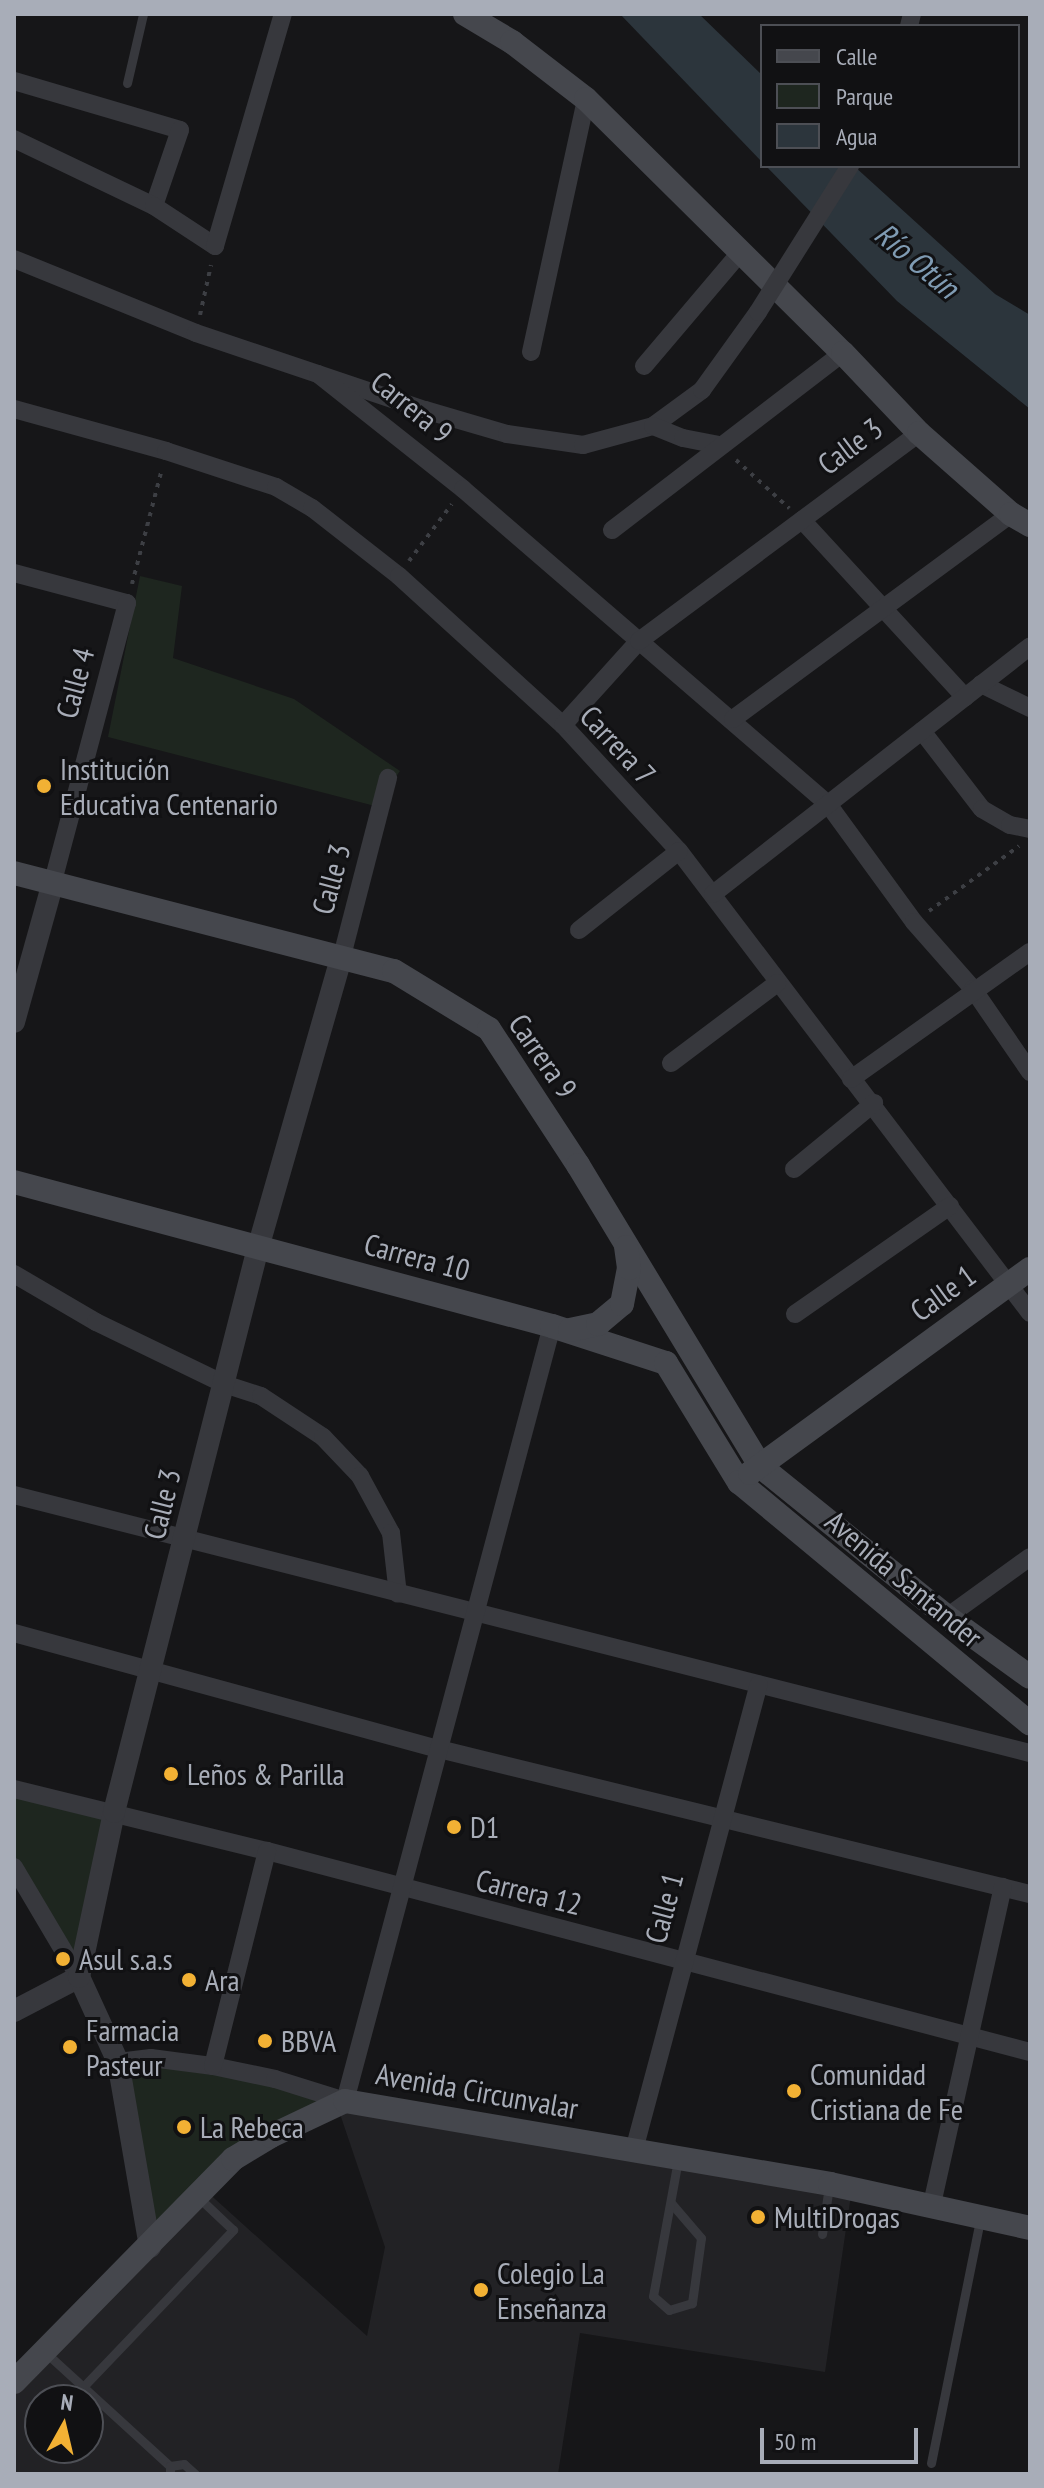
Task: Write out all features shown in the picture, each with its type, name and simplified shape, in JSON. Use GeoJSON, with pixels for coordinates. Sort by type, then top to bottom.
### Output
{"type":"FeatureCollection","features":[{"type":"Feature","properties":{"kind":"main road"},"geometry":{"type":"LineString","coordinates":[[465,14],[512,42],[586,99],[843,353],[919,433],[1020,520]]}},
{"type":"Feature","properties":{"kind":"main road","name":"Carrera 9"},"geometry":{"type":"LineString","coordinates":[[14,873],[394,971],[489,1029],[620,1232],[760,1466]]}},
{"type":"Feature","properties":{"kind":"main road","name":"Carrera 10"},"geometry":{"type":"LineString","coordinates":[[14,1182],[552,1326],[666,1363],[739,1482]]}},
{"type":"Feature","properties":{"kind":"main road"},"geometry":{"type":"LineString","coordinates":[[552,1326],[583,1329],[598,1324],[622,1304],[629,1268],[620,1232]]}},
{"type":"Feature","properties":{"kind":"main road","name":"Calle 1"},"geometry":{"type":"LineString","coordinates":[[739,1482],[1030,1269]]}},
{"type":"Feature","properties":{"kind":"main road","name":"Avenida Santander"},"geometry":{"type":"LineString","coordinates":[[760,1466],[947,1617],[1030,1677]]}},
{"type":"Feature","properties":{"kind":"main road","name":"Avenida Santander"},"geometry":{"type":"LineString","coordinates":[[739,1482],[1030,1724]]}},
{"type":"Feature","properties":{"kind":"main road","name":"Avenida Circunvalar"},"geometry":{"type":"LineString","coordinates":[[14,2382],[150,2247],[233,2159],[341,2103],[830,2184],[1030,2228]]}},
{"type":"Feature","properties":{"kind":"street"},"geometry":{"type":"LineString","coordinates":[[14,139],[154,206],[215,246],[283,14]]}},
{"type":"Feature","properties":{"kind":"street"},"geometry":{"type":"LineString","coordinates":[[14,81],[180,130],[154,206]]}},
{"type":"Feature","properties":{"kind":"street"},"geometry":{"type":"LineString","coordinates":[[531,352],[586,99]]}},
{"type":"Feature","properties":{"kind":"street"},"geometry":{"type":"LineString","coordinates":[[14,259],[196,333],[318,374],[507,434],[583,445],[653,426],[702,390],[758,312],[849,168]]}},
{"type":"Feature","properties":{"kind":"street"},"geometry":{"type":"LineString","coordinates":[[644,366],[740,253]]}},
{"type":"Feature","properties":{"kind":"street"},"geometry":{"type":"LineString","coordinates":[[612,530],[843,353]]}},
{"type":"Feature","properties":{"kind":"street","name":"Carrera 9"},"geometry":{"type":"LineString","coordinates":[[318,374],[463,489],[828,804],[914,922],[973,989],[1030,1072]]}},
{"type":"Feature","properties":{"kind":"street","name":"Carrera 7"},"geometry":{"type":"LineString","coordinates":[[14,409],[166,451],[276,487],[312,508],[399,576],[563,725],[679,851],[851,1079],[874,1103],[1030,1313]]}},
{"type":"Feature","properties":{"kind":"street"},"geometry":{"type":"LineString","coordinates":[[653,426],[683,438],[719,445]]}},
{"type":"Feature","properties":{"kind":"street","name":"Calle 3"},"geometry":{"type":"LineString","coordinates":[[563,725],[639,641],[919,433]]}},
{"type":"Feature","properties":{"kind":"street"},"geometry":{"type":"LineString","coordinates":[[802,520],[965,697]]}},
{"type":"Feature","properties":{"kind":"street"},"geometry":{"type":"LineString","coordinates":[[733,719],[883,611],[1020,520]]}},
{"type":"Feature","properties":{"kind":"street"},"geometry":{"type":"LineString","coordinates":[[14,573],[127,603]]}},
{"type":"Feature","properties":{"kind":"street","name":"Calle 4"},"geometry":{"type":"LineString","coordinates":[[14,1022],[127,603]]}},
{"type":"Feature","properties":{"kind":"street"},"geometry":{"type":"LineString","coordinates":[[713,894],[1030,646]]}},
{"type":"Feature","properties":{"kind":"street"},"geometry":{"type":"LineString","coordinates":[[981,684],[1030,708]]}},
{"type":"Feature","properties":{"kind":"street"},"geometry":{"type":"LineString","coordinates":[[922,731],[982,809],[1010,825],[1030,829]]}},
{"type":"Feature","properties":{"kind":"street","name":"Calle 3"},"geometry":{"type":"LineString","coordinates":[[79,1977],[114,1812],[258,1248],[342,956],[388,778]]}},
{"type":"Feature","properties":{"kind":"street"},"geometry":{"type":"LineString","coordinates":[[579,930],[679,851]]}},
{"type":"Feature","properties":{"kind":"street"},"geometry":{"type":"LineString","coordinates":[[851,1079],[973,989],[1030,952]]}},
{"type":"Feature","properties":{"kind":"street"},"geometry":{"type":"LineString","coordinates":[[671,1063],[777,983]]}},
{"type":"Feature","properties":{"kind":"street"},"geometry":{"type":"LineString","coordinates":[[794,1169],[874,1103]]}},
{"type":"Feature","properties":{"kind":"street"},"geometry":{"type":"LineString","coordinates":[[795,1314],[950,1206]]}},
{"type":"Feature","properties":{"kind":"street"},"geometry":{"type":"LineString","coordinates":[[14,1274],[96,1322],[224,1384],[261,1396],[323,1437],[360,1476],[391,1533],[398,1594]]}},
{"type":"Feature","properties":{"kind":"street"},"geometry":{"type":"LineString","coordinates":[[118,2062],[151,2058],[213,2066],[275,2079],[341,2103],[552,1326]]}},
{"type":"Feature","properties":{"kind":"street"},"geometry":{"type":"LineString","coordinates":[[14,1495],[1030,1753]]}},
{"type":"Feature","properties":{"kind":"street"},"geometry":{"type":"LineString","coordinates":[[947,1617],[1030,1557]]}},
{"type":"Feature","properties":{"kind":"street"},"geometry":{"type":"LineString","coordinates":[[14,1633],[439,1749],[1030,1894]]}},
{"type":"Feature","properties":{"kind":"street","name":"Calle 1"},"geometry":{"type":"LineString","coordinates":[[634,2150],[759,1684]]}},
{"type":"Feature","properties":{"kind":"street","name":"Carrera 12"},"geometry":{"type":"LineString","coordinates":[[14,1789],[267,1851],[400,1889],[1030,2052]]}},
{"type":"Feature","properties":{"kind":"street"},"geometry":{"type":"LineString","coordinates":[[213,2066],[267,1851]]}},
{"type":"Feature","properties":{"kind":"street"},"geometry":{"type":"LineString","coordinates":[[14,1867],[79,1977],[118,2062],[150,2247]]}},
{"type":"Feature","properties":{"kind":"street"},"geometry":{"type":"LineString","coordinates":[[932,2204],[1003,1887]]}},
{"type":"Feature","properties":{"kind":"street"},"geometry":{"type":"LineString","coordinates":[[14,2011],[79,1977]]}},
{"type":"Feature","properties":{"kind":"lane"},"geometry":{"type":"LineString","coordinates":[[127,83],[143,14]]}},
{"type":"Feature","properties":{"kind":"lane"},"geometry":{"type":"LineString","coordinates":[[671,2203],[701,2238],[692,2303],[669,2310],[653,2296],[678,2157]]}},
{"type":"Feature","properties":{"kind":"lane"},"geometry":{"type":"LineString","coordinates":[[822,2234],[830,2184]]}},
{"type":"Feature","properties":{"kind":"lane"},"geometry":{"type":"LineString","coordinates":[[86,2384],[233,2230],[198,2197]]}},
{"type":"Feature","properties":{"kind":"lane"},"geometry":{"type":"LineString","coordinates":[[931,2463],[981,2216]]}},
{"type":"Feature","properties":{"kind":"lane"},"geometry":{"type":"LineString","coordinates":[[44,2352],[78,2384]]}},
{"type":"Feature","properties":{"kind":"lane"},"geometry":{"type":"LineString","coordinates":[[104,2409],[168,2471],[184,2464],[195,2474]]}},
{"type":"Feature","properties":{"kind":"path"},"geometry":{"type":"LineString","coordinates":[[196,333],[215,246]]}},
{"type":"Feature","properties":{"kind":"path"},"geometry":{"type":"LineString","coordinates":[[719,445],[802,520]]}},
{"type":"Feature","properties":{"kind":"path"},"geometry":{"type":"LineString","coordinates":[[127,603],[166,451]]}},
{"type":"Feature","properties":{"kind":"path"},"geometry":{"type":"LineString","coordinates":[[399,576],[463,489]]}},
{"type":"Feature","properties":{"kind":"path"},"geometry":{"type":"LineString","coordinates":[[914,922],[1030,838]]}},
{"type":"Feature","properties":{"kind":"shaded area"},"geometry":{"type":"Polygon","coordinates":[[[337,2105],[852,2188],[825,2372],[580,2333],[558,2474],[14,2474],[14,2382],[204,2189],[367,2336],[385,2247],[337,2105]]]}},
{"type":"Feature","properties":{"kind":"green space"},"geometry":{"type":"Polygon","coordinates":[[[140,576],[182,586],[173,658],[294,699],[400,771],[375,806],[108,737],[140,576]]]}},
{"type":"Feature","properties":{"kind":"green space"},"geometry":{"type":"Polygon","coordinates":[[[14,1789],[114,1812],[79,1977],[14,1867],[14,1789]]]}},
{"type":"Feature","properties":{"kind":"green space"},"geometry":{"type":"Polygon","coordinates":[[[151,2058],[345,2101],[271,2136],[150,2247],[118,2062],[151,2058]]]}},
{"type":"Feature","properties":{"kind":"water"},"geometry":{"type":"Polygon","coordinates":[[[620,14],[699,14],[760,73],[760,160],[620,14]]]}},
{"type":"Feature","properties":{"kind":"water","name":"Río Otún"},"geometry":{"type":"Polygon","coordinates":[[[768,168],[856,168],[995,294],[1030,315],[1030,409],[897,301],[768,168]]]}},
{"type":"Feature","properties":{"kind":"place","name":"Institución Educativa Centenario"},"geometry":{"type":"Point","coordinates":[44,786]}},
{"type":"Feature","properties":{"kind":"place","name":"Leños & Parilla"},"geometry":{"type":"Point","coordinates":[171,1774]}},
{"type":"Feature","properties":{"kind":"place","name":"D1"},"geometry":{"type":"Point","coordinates":[454,1827]}},
{"type":"Feature","properties":{"kind":"place","name":"Asul s.a.s"},"geometry":{"type":"Point","coordinates":[63,1959]}},
{"type":"Feature","properties":{"kind":"place","name":"Ara"},"geometry":{"type":"Point","coordinates":[189,1980]}},
{"type":"Feature","properties":{"kind":"place","name":"BBVA"},"geometry":{"type":"Point","coordinates":[265,2041]}},
{"type":"Feature","properties":{"kind":"place","name":"Farmacia Pasteur"},"geometry":{"type":"Point","coordinates":[70,2047]}},
{"type":"Feature","properties":{"kind":"place","name":"Comunidad Cristiana de Fe"},"geometry":{"type":"Point","coordinates":[794,2091]}},
{"type":"Feature","properties":{"kind":"place","name":"La Rebeca"},"geometry":{"type":"Point","coordinates":[184,2127]}},
{"type":"Feature","properties":{"kind":"place","name":"MultiDrogas"},"geometry":{"type":"Point","coordinates":[758,2217]}},
{"type":"Feature","properties":{"kind":"place","name":"Colegio La Enseñanza"},"geometry":{"type":"Point","coordinates":[481,2290]}}]}
